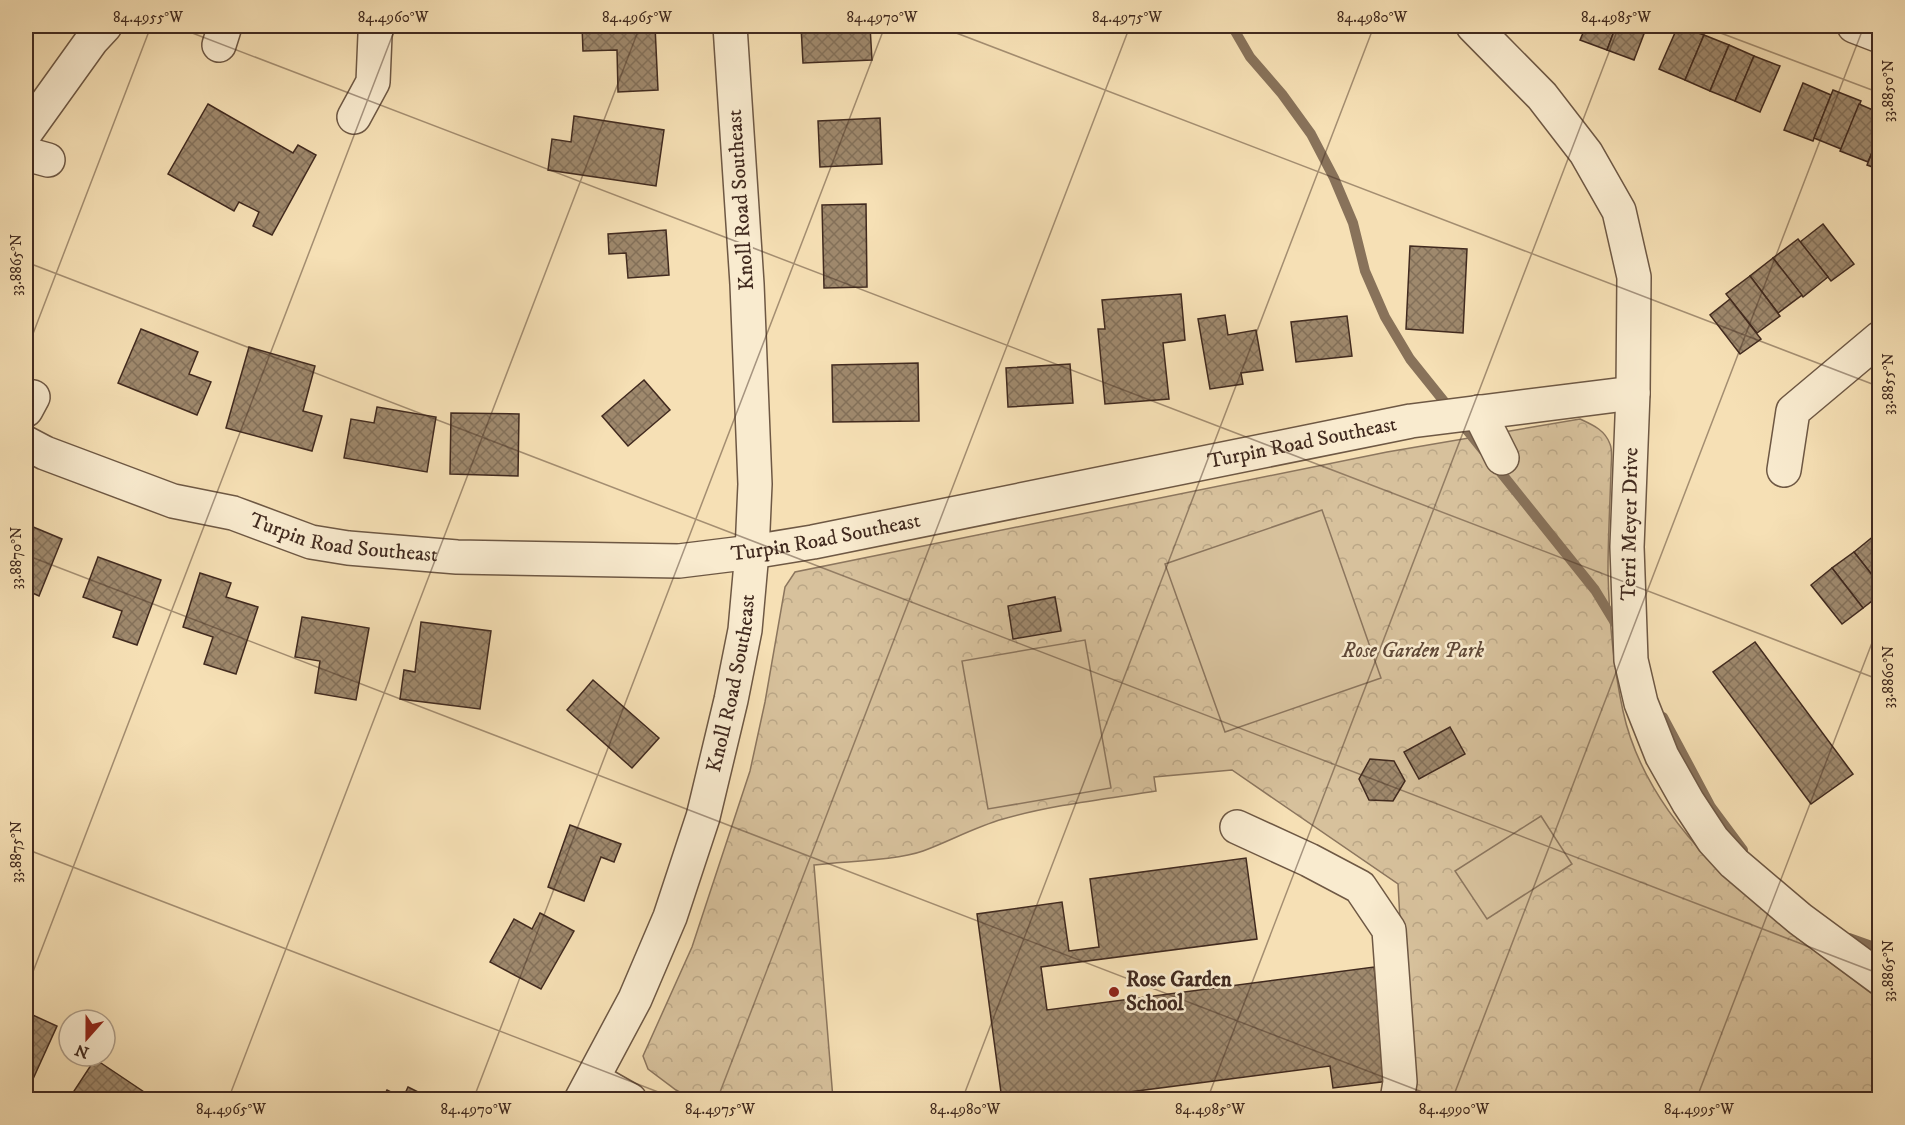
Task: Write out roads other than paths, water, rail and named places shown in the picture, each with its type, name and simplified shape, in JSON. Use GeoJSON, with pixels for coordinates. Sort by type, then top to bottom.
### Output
{"type":"FeatureCollection","features":[{"type":"Feature","properties":{"kind":"street"},"geometry":{"type":"LineString","coordinates":[[26,132],[105,26]]}},
{"type":"Feature","properties":{"kind":"street","name":"Knoll Road Southeast"},"geometry":{"type":"LineString","coordinates":[[587,1089],[635,999],[670,917],[703,817],[745,630],[755,484],[747,296],[730,26]]}},
{"type":"Feature","properties":{"kind":"street","name":"Terri Meyer Drive"},"geometry":{"type":"LineString","coordinates":[[1473,26],[1542,96],[1586,153],[1619,211],[1634,277],[1633,393],[1627,548],[1631,660],[1641,703],[1662,756],[1713,840],[1734,863],[1800,918],[1880,978]]}},
{"type":"Feature","properties":{"kind":"street"},"geometry":{"type":"LineString","coordinates":[[1854,26],[1880,36]]}},
{"type":"Feature","properties":{"kind":"street"},"geometry":{"type":"LineString","coordinates":[[354,117],[373,82],[376,30]]}},
{"type":"Feature","properties":{"kind":"street"},"geometry":{"type":"LineString","coordinates":[[1784,470],[1793,411],[1880,338]]}},
{"type":"Feature","properties":{"kind":"street","name":"Turpin Road Southeast"},"geometry":{"type":"LineString","coordinates":[[26,443],[45,453],[173,501],[233,513],[311,542],[457,557],[679,561],[752,552],[1399,423],[1633,393]]}},
{"type":"Feature","properties":{"kind":"street"},"geometry":{"type":"LineString","coordinates":[[1479,412],[1502,458]]}},
{"type":"Feature","properties":{"kind":"street"},"geometry":{"type":"LineString","coordinates":[[1237,827],[1309,860],[1360,887],[1389,930],[1400,1082],[1396,1100]]}},
{"type":"Feature","properties":{"kind":"street"},"geometry":{"type":"LineString","coordinates":[[587,1089],[630,1100]]}},
{"type":"Feature","properties":{"kind":"waterway"},"geometry":{"type":"LineString","coordinates":[[1232,26],[1250,57],[1282,94],[1311,134],[1334,178],[1353,223],[1365,271],[1385,317],[1410,359],[1483,450]]}},
{"type":"Feature","properties":{"kind":"waterway"},"geometry":{"type":"LineString","coordinates":[[1494,464],[1595,590],[1620,631]]}},
{"type":"Feature","properties":{"kind":"waterway"},"geometry":{"type":"LineString","coordinates":[[1663,717],[1711,807],[1743,850]]}},
{"type":"Feature","properties":{"kind":"waterway"},"geometry":{"type":"LineString","coordinates":[[1849,938],[1880,949]]}},
{"type":"Feature","properties":{"kind":"place","name":"Rose Garden School"},"geometry":{"type":"Point","coordinates":[1114,992]}},
{"type":"Feature","properties":{"kind":"park label","name":"Rose Garden Park"},"geometry":{"type":"Point","coordinates":[1413,651]}}]}
